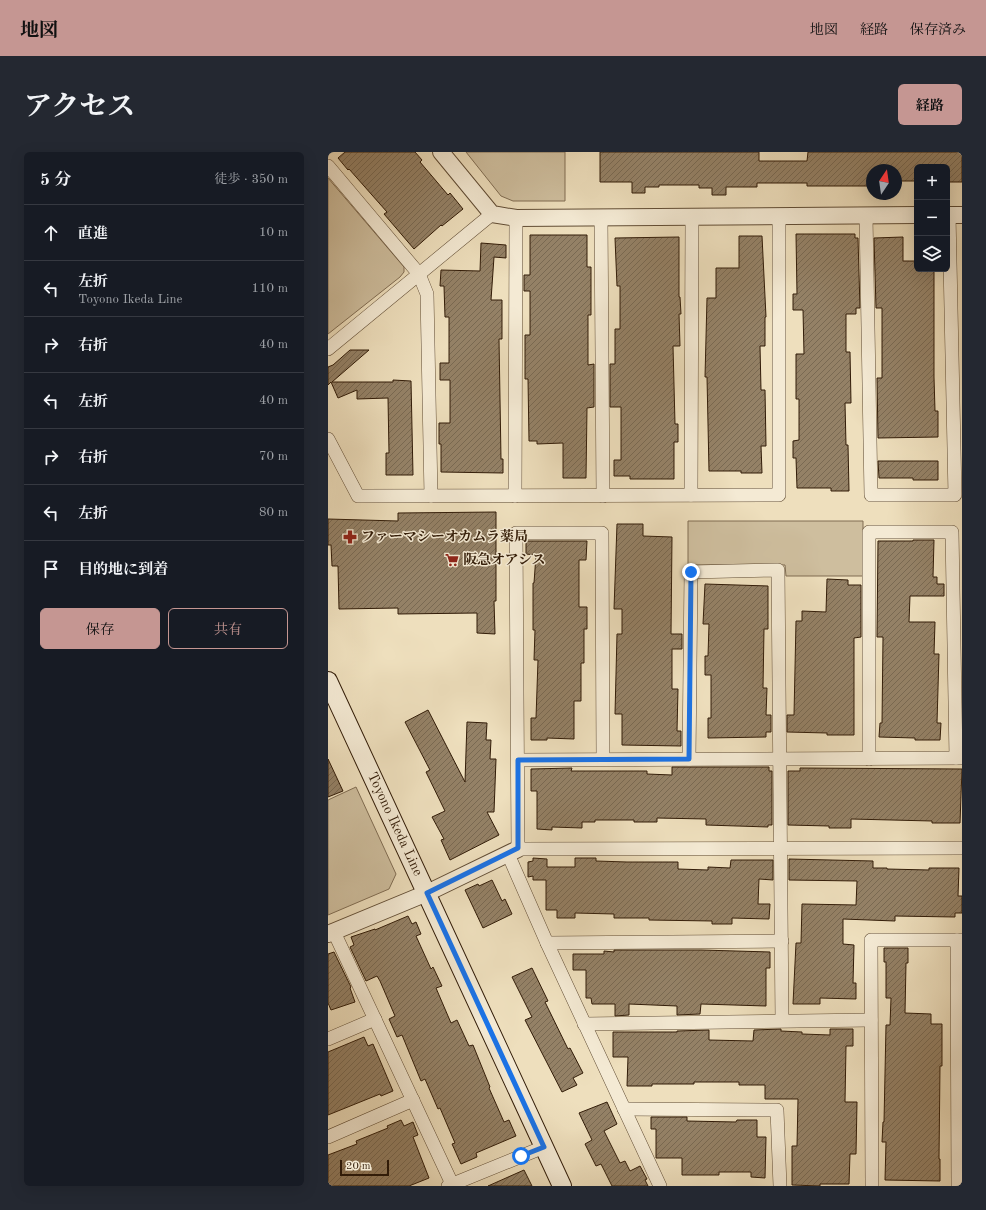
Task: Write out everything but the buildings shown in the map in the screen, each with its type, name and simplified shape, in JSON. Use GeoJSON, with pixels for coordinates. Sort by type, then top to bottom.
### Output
{"type":"FeatureCollection","features":[{"type":"Feature","properties":{"kind":"main road","name":"Toyono Ikeda Line"},"geometry":{"type":"LineString","coordinates":[[328,681],[562,1186]]}},
{"type":"Feature","properties":{"kind":"street"},"geometry":{"type":"LineString","coordinates":[[441,152],[492,214],[516,218],[914,215]]}},
{"type":"Feature","properties":{"kind":"street"},"geometry":{"type":"LineString","coordinates":[[328,166],[419,274],[427,294],[431,496]]}},
{"type":"Feature","properties":{"kind":"street"},"geometry":{"type":"LineString","coordinates":[[328,349],[492,214]]}},
{"type":"Feature","properties":{"kind":"street"},"geometry":{"type":"LineString","coordinates":[[866,216],[871,495],[955,495],[953,215]]}},
{"type":"Feature","properties":{"kind":"street"},"geometry":{"type":"LineString","coordinates":[[328,439],[358,496],[779,495],[779,216]]}},
{"type":"Feature","properties":{"kind":"street"},"geometry":{"type":"LineString","coordinates":[[601,217],[604,496]]}},
{"type":"Feature","properties":{"kind":"street"},"geometry":{"type":"LineString","coordinates":[[691,496],[692,217]]}},
{"type":"Feature","properties":{"kind":"street"},"geometry":{"type":"LineString","coordinates":[[515,496],[516,218]]}},
{"type":"Feature","properties":{"kind":"street"},"geometry":{"type":"LineString","coordinates":[[603,759],[602,532],[516,533],[518,760],[513,851],[547,943],[660,1186]]}},
{"type":"Feature","properties":{"kind":"street"},"geometry":{"type":"LineString","coordinates":[[518,760],[603,759],[869,759],[959,758],[952,532],[870,532],[869,759]]}},
{"type":"Feature","properties":{"kind":"street"},"geometry":{"type":"LineString","coordinates":[[689,759],[691,572],[778,570],[782,1020]]}},
{"type":"Feature","properties":{"kind":"street"},"geometry":{"type":"LineString","coordinates":[[544,1147],[451,1185],[375,1019],[331,933],[427,893],[513,851],[781,848],[962,848]]}},
{"type":"Feature","properties":{"kind":"street"},"geometry":{"type":"LineString","coordinates":[[872,1186],[871,940],[959,940],[958,1186]]}},
{"type":"Feature","properties":{"kind":"street"},"geometry":{"type":"LineString","coordinates":[[547,943],[782,941]]}},
{"type":"Feature","properties":{"kind":"street"},"geometry":{"type":"LineString","coordinates":[[328,1039],[375,1019]]}},
{"type":"Feature","properties":{"kind":"street"},"geometry":{"type":"LineString","coordinates":[[584,1024],[782,1020],[872,1020]]}},
{"type":"Feature","properties":{"kind":"street"},"geometry":{"type":"LineString","coordinates":[[328,1137],[413,1100]]}},
{"type":"Feature","properties":{"kind":"street"},"geometry":{"type":"LineString","coordinates":[[624,1109],[777,1110],[780,1186]]}},
{"type":"Feature","properties":{"kind":"shaded area"},"geometry":{"type":"Polygon","coordinates":[[[466,152],[565,152],[565,201],[513,201],[501,196],[466,152]]]}},
{"type":"Feature","properties":{"kind":"shaded area"},"geometry":{"type":"Polygon","coordinates":[[[328,178],[404,267],[404,272],[400,277],[328,334],[328,178]]]}},
{"type":"Feature","properties":{"kind":"shaded area"},"geometry":{"type":"Polygon","coordinates":[[[688,521],[863,521],[863,576],[786,576],[785,565],[688,565],[688,521]]]}},
{"type":"Feature","properties":{"kind":"shaded area"},"geometry":{"type":"Polygon","coordinates":[[[356,787],[396,874],[389,889],[328,915],[328,800],[356,787]]]}},
{"type":"Feature","properties":{"kind":"place","name":"ファーマシーオカムラ薬局"},"geometry":{"type":"Point","coordinates":[350,537]}},
{"type":"Feature","properties":{"kind":"place","name":"阪急オアシス"},"geometry":{"type":"Point","coordinates":[452,560]}},
{"type":"Feature","properties":{"kind":"route"},"geometry":{"type":"LineString","coordinates":[[521,1156],[544,1147],[427,893],[518,848],[518,760],[689,759],[691,572]]}}]}
